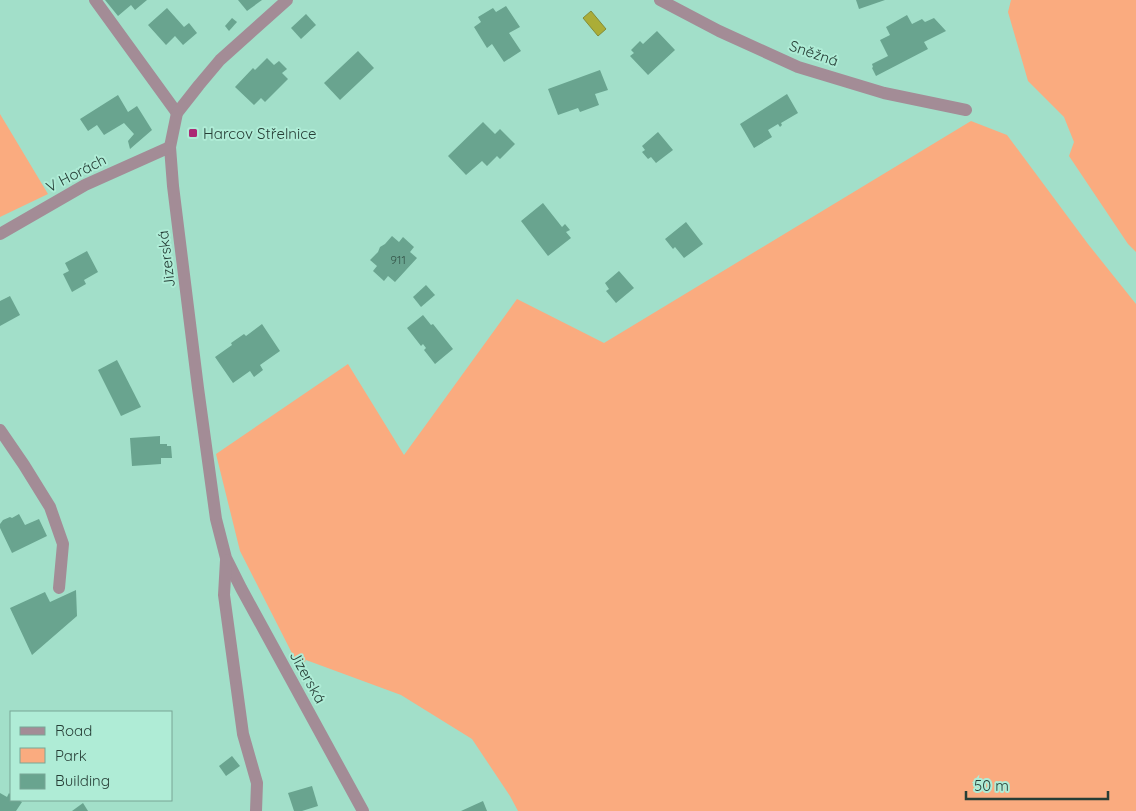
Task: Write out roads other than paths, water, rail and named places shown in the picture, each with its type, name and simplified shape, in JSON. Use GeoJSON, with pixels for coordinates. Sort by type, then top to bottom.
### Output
{"type":"FeatureCollection","features":[{"type":"Feature","properties":{"kind":"street"},"geometry":{"type":"LineString","coordinates":[[96,0],[177,113]]}},
{"type":"Feature","properties":{"kind":"street","name":"Jizerská"},"geometry":{"type":"LineString","coordinates":[[287,0],[220,60],[177,113],[170,147],[173,186],[216,519],[226,558],[240,588],[363,811]]}},
{"type":"Feature","properties":{"kind":"street","name":"Sněžná"},"geometry":{"type":"LineString","coordinates":[[660,0],[719,31],[798,67],[884,93],[966,110]]}},
{"type":"Feature","properties":{"kind":"street","name":"V Horách"},"geometry":{"type":"LineString","coordinates":[[0,234],[85,185],[170,147]]}},
{"type":"Feature","properties":{"kind":"street"},"geometry":{"type":"LineString","coordinates":[[0,430],[50,507],[63,544],[59,588]]}},
{"type":"Feature","properties":{"kind":"street","name":"Jizerská"},"geometry":{"type":"LineString","coordinates":[[226,558],[224,595],[243,734],[257,783],[256,811]]}},
{"type":"Feature","properties":{"kind":"place","name":"Harcov Střelnice"},"geometry":{"type":"Point","coordinates":[193,133]}}]}
